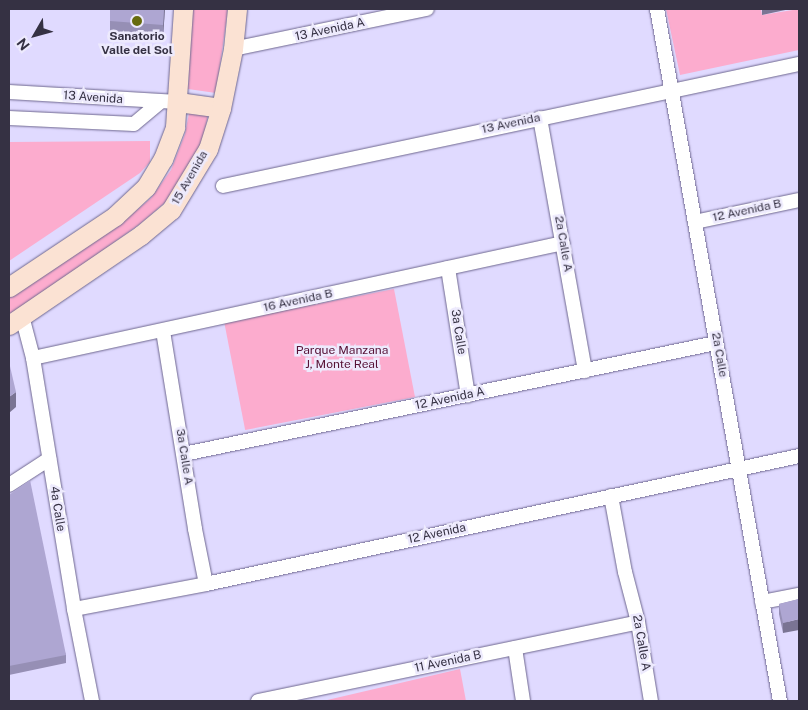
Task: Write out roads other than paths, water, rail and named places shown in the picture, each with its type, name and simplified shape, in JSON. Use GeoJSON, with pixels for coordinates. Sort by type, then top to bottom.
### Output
{"type":"FeatureCollection","features":[{"type":"Feature","properties":{"kind":"main road"},"geometry":{"type":"LineString","coordinates":[[9,287],[115,216],[146,187],[163,159],[175,126],[169,102],[183,9]]}},
{"type":"Feature","properties":{"kind":"main road","name":"15 Avenida"},"geometry":{"type":"LineString","coordinates":[[15,321],[141,235],[171,210],[208,149],[221,108],[233,49],[237,9]]}},
{"type":"Feature","properties":{"kind":"main road"},"geometry":{"type":"LineString","coordinates":[[169,102],[221,108]]}},
{"type":"Feature","properties":{"kind":"street"},"geometry":{"type":"LineString","coordinates":[[360,23],[361,9]]}},
{"type":"Feature","properties":{"kind":"street","name":"13 Avenida A"},"geometry":{"type":"LineString","coordinates":[[233,49],[427,9]]}},
{"type":"Feature","properties":{"kind":"street","name":"2a Calle"},"geometry":{"type":"LineString","coordinates":[[657,9],[780,701]]}},
{"type":"Feature","properties":{"kind":"street","name":"13 Avenida"},"geometry":{"type":"LineString","coordinates":[[223,186],[799,64]]}},
{"type":"Feature","properties":{"kind":"street","name":"13 Avenida"},"geometry":{"type":"LineString","coordinates":[[9,92],[169,102]]}},
{"type":"Feature","properties":{"kind":"street"},"geometry":{"type":"LineString","coordinates":[[9,118],[134,124],[169,102]]}},
{"type":"Feature","properties":{"kind":"street","name":"2a Calle A"},"geometry":{"type":"LineString","coordinates":[[540,118],[586,371]]}},
{"type":"Feature","properties":{"kind":"street","name":"12 Avenida B"},"geometry":{"type":"LineString","coordinates":[[696,222],[799,200]]}},
{"type":"Feature","properties":{"kind":"street","name":"16 Avenida B"},"geometry":{"type":"LineString","coordinates":[[33,358],[563,243]]}},
{"type":"Feature","properties":{"kind":"street","name":"3a Calle"},"geometry":{"type":"LineString","coordinates":[[448,268],[468,395]]}},
{"type":"Feature","properties":{"kind":"street","name":"4a Calle"},"geometry":{"type":"LineString","coordinates":[[15,321],[33,358],[74,609],[92,701]]}},
{"type":"Feature","properties":{"kind":"street","name":"3a Calle A"},"geometry":{"type":"LineString","coordinates":[[163,330],[195,530],[206,584]]}},
{"type":"Feature","properties":{"kind":"street","name":"12 Avenida A"},"geometry":{"type":"LineString","coordinates":[[184,454],[716,344]]}},
{"type":"Feature","properties":{"kind":"street","name":"12 Avenida"},"geometry":{"type":"LineString","coordinates":[[74,609],[206,584],[799,456]]}},
{"type":"Feature","properties":{"kind":"street"},"geometry":{"type":"LineString","coordinates":[[9,485],[49,459]]}},
{"type":"Feature","properties":{"kind":"street","name":"2a Calle A"},"geometry":{"type":"LineString","coordinates":[[611,496],[625,572],[638,622],[651,701]]}},
{"type":"Feature","properties":{"kind":"street"},"geometry":{"type":"LineString","coordinates":[[762,602],[799,595]]}},
{"type":"Feature","properties":{"kind":"street","name":"11 Avenida B"},"geometry":{"type":"LineString","coordinates":[[258,701],[638,622]]}},
{"type":"Feature","properties":{"kind":"street"},"geometry":{"type":"LineString","coordinates":[[514,648],[523,701]]}},
{"type":"Feature","properties":{"kind":"place","name":"Sanatorio Valle del Sol"},"geometry":{"type":"Point","coordinates":[137,21]}},
{"type":"Feature","properties":{"kind":"park label","name":"Parque Manzana J, Monte Real"},"geometry":{"type":"Point","coordinates":[342,358]}}]}
